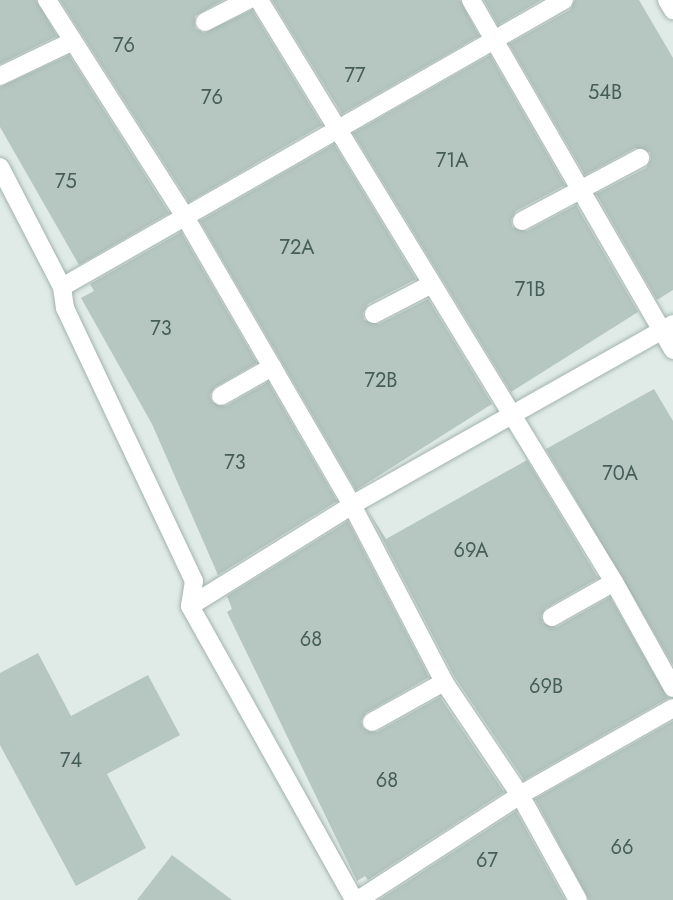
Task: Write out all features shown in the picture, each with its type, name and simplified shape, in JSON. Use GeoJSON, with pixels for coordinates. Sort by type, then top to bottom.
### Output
{"type":"FeatureCollection","features":[{"type":"Feature","properties":{"kind":"street"},"geometry":{"type":"LineString","coordinates":[[47,0],[71,42],[184,215],[352,505],[444,682],[520,795],[578,900]]}},
{"type":"Feature","properties":{"kind":"street"},"geometry":{"type":"LineString","coordinates":[[205,22],[248,0]]}},
{"type":"Feature","properties":{"kind":"street"},"geometry":{"type":"LineString","coordinates":[[259,0],[340,130],[430,285],[512,412],[614,582],[673,688]]}},
{"type":"Feature","properties":{"kind":"street"},"geometry":{"type":"LineString","coordinates":[[471,0],[581,190],[667,328],[673,350]]}},
{"type":"Feature","properties":{"kind":"street"},"geometry":{"type":"LineString","coordinates":[[62,287],[184,215],[340,130],[564,0]]}},
{"type":"Feature","properties":{"kind":"street"},"geometry":{"type":"LineString","coordinates":[[667,0],[673,10]]}},
{"type":"Feature","properties":{"kind":"street"},"geometry":{"type":"LineString","coordinates":[[0,76],[71,42]]}},
{"type":"Feature","properties":{"kind":"street"},"geometry":{"type":"LineString","coordinates":[[522,221],[640,158]]}},
{"type":"Feature","properties":{"kind":"street"},"geometry":{"type":"LineString","coordinates":[[0,167],[62,287],[64,308],[194,581],[190,606],[356,900],[520,795],[673,708]]}},
{"type":"Feature","properties":{"kind":"street"},"geometry":{"type":"LineString","coordinates":[[374,314],[430,285]]}},
{"type":"Feature","properties":{"kind":"street"},"geometry":{"type":"LineString","coordinates":[[190,606],[352,505],[512,412],[667,328]]}},
{"type":"Feature","properties":{"kind":"street"},"geometry":{"type":"LineString","coordinates":[[221,396],[272,367]]}},
{"type":"Feature","properties":{"kind":"street"},"geometry":{"type":"LineString","coordinates":[[552,617],[614,582]]}},
{"type":"Feature","properties":{"kind":"street"},"geometry":{"type":"LineString","coordinates":[[372,722],[444,682]]}},
{"type":"Feature","properties":{"kind":"building"},"geometry":{"type":"Polygon","coordinates":[[[0,0],[36,0],[57,36],[0,64],[0,0]]]}},
{"type":"Feature","properties":{"kind":"building"},"geometry":{"type":"Polygon","coordinates":[[[60,0],[223,0],[195,16],[195,28],[204,33],[252,10],[322,125],[189,202],[60,0]]]}},
{"type":"Feature","properties":{"kind":"building"},"geometry":{"type":"Polygon","coordinates":[[[272,0],[460,0],[479,36],[342,114],[272,0]]]}},
{"type":"Feature","properties":{"kind":"building"},"geometry":{"type":"Polygon","coordinates":[[[484,0],[541,0],[498,25],[484,0]]]}},
{"type":"Feature","properties":{"kind":"building"},"geometry":{"type":"Polygon","coordinates":[[[575,0],[639,0],[673,58],[673,290],[657,300],[596,194],[646,168],[651,159],[650,152],[635,148],[585,175],[509,44],[570,10],[575,0]]]}},
{"type":"Feature","properties":{"kind":"building"},"geometry":{"type":"Polygon","coordinates":[[[69,55],[169,213],[79,265],[0,127],[0,87],[69,55]]]}},
{"type":"Feature","properties":{"kind":"building"},"geometry":{"type":"Polygon","coordinates":[[[490,55],[565,185],[516,211],[511,220],[512,227],[527,231],[576,205],[638,312],[511,392],[353,133],[490,55]]]}},
{"type":"Feature","properties":{"kind":"building"},"geometry":{"type":"Polygon","coordinates":[[[334,144],[416,279],[368,304],[363,313],[364,320],[379,324],[428,299],[492,404],[356,490],[200,221],[334,144]]]}},
{"type":"Feature","properties":{"kind":"building"},"geometry":{"type":"Polygon","coordinates":[[[181,232],[257,363],[215,387],[210,395],[212,402],[226,406],[268,382],[337,501],[218,575],[152,424],[81,298],[94,291],[90,284],[181,232]]]}},
{"type":"Feature","properties":{"kind":"building"},"geometry":{"type":"Polygon","coordinates":[[[654,389],[673,421],[673,665],[546,449],[654,389]]]}},
{"type":"Feature","properties":{"kind":"building"},"geometry":{"type":"Polygon","coordinates":[[[527,460],[598,578],[546,608],[541,616],[543,623],[557,627],[610,597],[668,698],[524,780],[454,676],[367,509],[386,539],[527,460]]]}},
{"type":"Feature","properties":{"kind":"building"},"geometry":{"type":"Polygon","coordinates":[[[348,521],[429,677],[366,713],[361,721],[363,728],[377,732],[440,697],[504,792],[368,880],[365,876],[357,881],[227,612],[232,609],[227,596],[348,521]]]}},
{"type":"Feature","properties":{"kind":"building"},"geometry":{"type":"Polygon","coordinates":[[[38,653],[71,716],[148,675],[180,735],[107,774],[146,848],[76,886],[0,745],[0,673],[38,653]]]}},
{"type":"Feature","properties":{"kind":"building"},"geometry":{"type":"Polygon","coordinates":[[[673,721],[673,900],[589,900],[535,799],[673,721]]]}},
{"type":"Feature","properties":{"kind":"building"},"geometry":{"type":"Polygon","coordinates":[[[516,811],[565,900],[379,900],[516,811]]]}},
{"type":"Feature","properties":{"kind":"building"},"geometry":{"type":"Polygon","coordinates":[[[172,855],[232,900],[137,900],[172,855]]]}}]}
